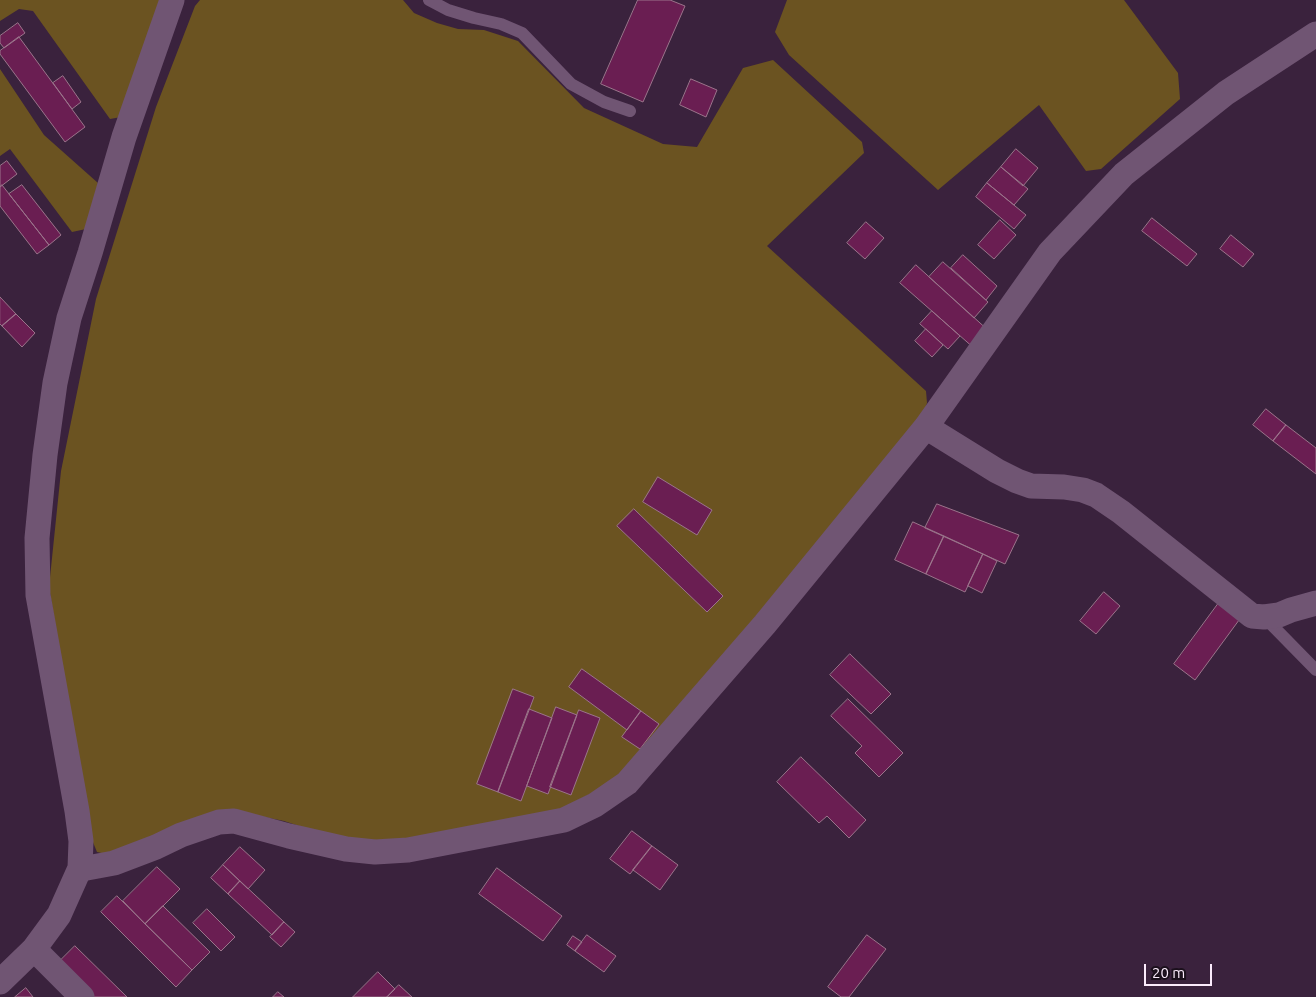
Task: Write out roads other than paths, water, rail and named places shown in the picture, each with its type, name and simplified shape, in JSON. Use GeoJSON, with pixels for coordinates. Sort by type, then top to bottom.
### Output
{"type":"FeatureCollection","features":[{"type":"Feature","properties":{"kind":"street"},"geometry":{"type":"LineString","coordinates":[[0,982],[34,949],[59,915],[80,868],[77,811],[38,594],[37,538],[45,455],[55,383],[69,318],[124,137],[172,0]]}},
{"type":"Feature","properties":{"kind":"street"},"geometry":{"type":"LineString","coordinates":[[80,868],[114,863],[156,848],[181,834],[219,822],[234,821],[346,849],[375,852],[408,850],[564,820],[595,805],[627,783],[765,624],[926,427],[1050,252],[1124,174],[1226,93],[1316,34]]}},
{"type":"Feature","properties":{"kind":"street"},"geometry":{"type":"LineString","coordinates":[[926,427],[997,471],[1017,481],[1031,486],[1064,487],[1083,490],[1096,495],[1121,512],[1252,616],[1279,615],[1316,603]]}},
{"type":"Feature","properties":{"kind":"street"},"geometry":{"type":"LineString","coordinates":[[34,949],[82,997]]}},
{"type":"Feature","properties":{"kind":"lane"},"geometry":{"type":"LineString","coordinates":[[428,0],[448,10],[501,24],[522,34],[571,84],[604,102],[630,111]]}},
{"type":"Feature","properties":{"kind":"lane"},"geometry":{"type":"LineString","coordinates":[[1264,617],[1316,670]]}}]}
